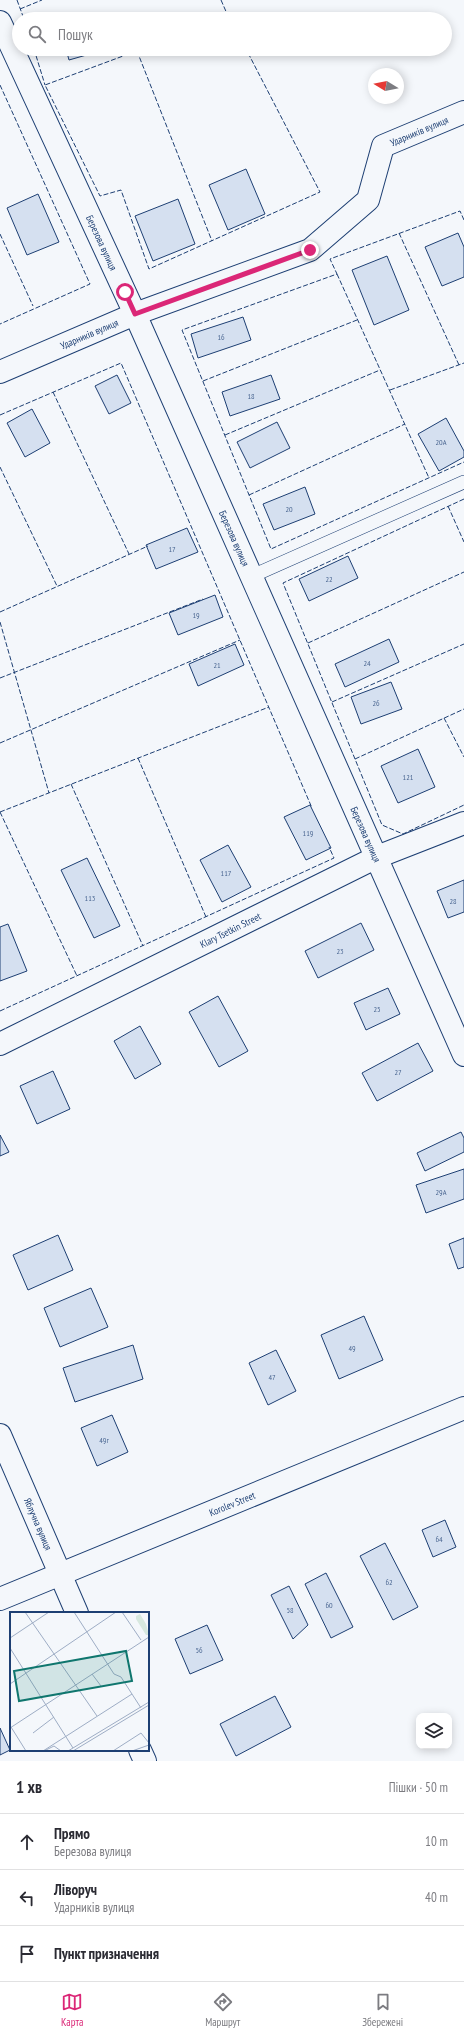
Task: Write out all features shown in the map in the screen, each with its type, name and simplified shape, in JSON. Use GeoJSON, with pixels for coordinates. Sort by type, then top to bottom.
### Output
{"type":"FeatureCollection","features":[{"type":"Feature","properties":{"kind":"street","name":"Березова вулиця"},"geometry":{"type":"LineString","coordinates":[[0,22],[12,48]]}},
{"type":"Feature","properties":{"kind":"street","name":"Березова вулиця"},"geometry":{"type":"LineString","coordinates":[[16,56],[135,314],[464,1055]]}},
{"type":"Feature","properties":{"kind":"street","name":"Ударників вулиця"},"geometry":{"type":"LineString","coordinates":[[0,372],[135,314],[310,250],[368,200],[383,146],[464,112]]}},
{"type":"Feature","properties":{"kind":"street","name":"Klary Tsetkin Street"},"geometry":{"type":"LineString","coordinates":[[0,1044],[377,857],[464,823]]}},
{"type":"Feature","properties":{"kind":"street","name":"Korolev Street"},"geometry":{"type":"LineString","coordinates":[[0,1599],[60,1573],[464,1408]]}},
{"type":"Feature","properties":{"kind":"street","name":"Яблучна вулиця"},"geometry":{"type":"LineString","coordinates":[[0,1435],[77,1612]]}},
{"type":"Feature","properties":{"kind":"street"},"geometry":{"type":"LineString","coordinates":[[140,1751],[145,1761]]}},
{"type":"Feature","properties":{"kind":"lane"},"geometry":{"type":"LineString","coordinates":[[252,576],[464,482]]}},
{"type":"Feature","properties":{"kind":"building"},"geometry":{"type":"Polygon","coordinates":[[[68,56],[83,56],[69,60],[68,56]]]}},
{"type":"Feature","properties":{"kind":"building"},"geometry":{"type":"Polygon","coordinates":[[[246,169],[265,214],[228,230],[209,185],[246,169]]]}},
{"type":"Feature","properties":{"kind":"building"},"geometry":{"type":"Polygon","coordinates":[[[38,194],[59,242],[27,255],[7,208],[38,194]]]}},
{"type":"Feature","properties":{"kind":"building"},"geometry":{"type":"Polygon","coordinates":[[[178,199],[195,244],[153,261],[135,216],[178,199]]]}},
{"type":"Feature","properties":{"kind":"building"},"geometry":{"type":"Polygon","coordinates":[[[458,233],[464,247],[464,277],[442,286],[425,247],[458,233]]]}},
{"type":"Feature","properties":{"kind":"building"},"geometry":{"type":"Polygon","coordinates":[[[387,256],[409,310],[374,325],[352,270],[387,256]]]}},
{"type":"Feature","properties":{"kind":"building"},"geometry":{"type":"Polygon","coordinates":[[[243,317],[251,340],[198,358],[191,334],[243,317]]]}},
{"type":"Feature","properties":{"kind":"building"},"geometry":{"type":"Polygon","coordinates":[[[117,375],[131,403],[109,414],[95,386],[117,375]]]}},
{"type":"Feature","properties":{"kind":"building"},"geometry":{"type":"Polygon","coordinates":[[[271,375],[280,399],[230,416],[222,392],[271,375]]]}},
{"type":"Feature","properties":{"kind":"building"},"geometry":{"type":"Polygon","coordinates":[[[32,409],[50,443],[25,457],[7,423],[32,409]]]}},
{"type":"Feature","properties":{"kind":"building"},"geometry":{"type":"Polygon","coordinates":[[[446,418],[464,451],[464,457],[439,471],[418,434],[446,418]]]}},
{"type":"Feature","properties":{"kind":"building"},"geometry":{"type":"Polygon","coordinates":[[[277,422],[290,448],[250,468],[237,442],[277,422]]]}},
{"type":"Feature","properties":{"kind":"building"},"geometry":{"type":"Polygon","coordinates":[[[305,487],[315,514],[274,530],[263,504],[305,487]]]}},
{"type":"Feature","properties":{"kind":"building"},"geometry":{"type":"Polygon","coordinates":[[[187,528],[198,552],[156,569],[146,545],[187,528]]]}},
{"type":"Feature","properties":{"kind":"building"},"geometry":{"type":"Polygon","coordinates":[[[348,556],[358,578],[309,601],[299,579],[348,556]]]}},
{"type":"Feature","properties":{"kind":"building"},"geometry":{"type":"Polygon","coordinates":[[[215,595],[223,617],[178,635],[169,613],[215,595]]]}},
{"type":"Feature","properties":{"kind":"building"},"geometry":{"type":"Polygon","coordinates":[[[389,639],[399,662],[345,687],[335,664],[389,639]]]}},
{"type":"Feature","properties":{"kind":"building"},"geometry":{"type":"Polygon","coordinates":[[[235,644],[244,665],[198,686],[189,664],[235,644]]]}},
{"type":"Feature","properties":{"kind":"building"},"geometry":{"type":"Polygon","coordinates":[[[391,682],[402,709],[361,724],[351,697],[391,682]]]}},
{"type":"Feature","properties":{"kind":"building"},"geometry":{"type":"Polygon","coordinates":[[[418,749],[435,787],[398,803],[381,766],[418,749]]]}},
{"type":"Feature","properties":{"kind":"building"},"geometry":{"type":"Polygon","coordinates":[[[310,805],[331,848],[306,860],[284,817],[310,805]]]}},
{"type":"Feature","properties":{"kind":"building"},"geometry":{"type":"Polygon","coordinates":[[[228,845],[251,887],[222,902],[200,860],[228,845]]]}},
{"type":"Feature","properties":{"kind":"building"},"geometry":{"type":"Polygon","coordinates":[[[87,858],[120,926],[94,938],[61,870],[87,858]]]}},
{"type":"Feature","properties":{"kind":"building"},"geometry":{"type":"Polygon","coordinates":[[[464,880],[464,912],[448,918],[437,891],[464,880]]]}},
{"type":"Feature","properties":{"kind":"building"},"geometry":{"type":"Polygon","coordinates":[[[361,923],[374,950],[318,978],[305,951],[361,923]]]}},
{"type":"Feature","properties":{"kind":"building"},"geometry":{"type":"Polygon","coordinates":[[[8,924],[27,971],[0,981],[0,927],[8,924]]]}},
{"type":"Feature","properties":{"kind":"building"},"geometry":{"type":"Polygon","coordinates":[[[388,988],[400,1014],[366,1030],[354,1003],[388,988]]]}},
{"type":"Feature","properties":{"kind":"building"},"geometry":{"type":"Polygon","coordinates":[[[218,996],[248,1051],[219,1067],[189,1012],[218,996]]]}},
{"type":"Feature","properties":{"kind":"building"},"geometry":{"type":"Polygon","coordinates":[[[140,1026],[161,1064],[135,1079],[114,1041],[140,1026]]]}},
{"type":"Feature","properties":{"kind":"building"},"geometry":{"type":"Polygon","coordinates":[[[418,1043],[433,1071],[377,1101],[362,1073],[418,1043]]]}},
{"type":"Feature","properties":{"kind":"building"},"geometry":{"type":"Polygon","coordinates":[[[53,1071],[70,1109],[37,1124],[20,1086],[53,1071]]]}},
{"type":"Feature","properties":{"kind":"building"},"geometry":{"type":"Polygon","coordinates":[[[461,1132],[464,1138],[464,1152],[425,1171],[417,1153],[461,1132]]]}},
{"type":"Feature","properties":{"kind":"building"},"geometry":{"type":"Polygon","coordinates":[[[0,1135],[9,1152],[0,1156],[0,1135]]]}},
{"type":"Feature","properties":{"kind":"building"},"geometry":{"type":"Polygon","coordinates":[[[464,1169],[464,1199],[426,1213],[416,1185],[464,1169]]]}},
{"type":"Feature","properties":{"kind":"building"},"geometry":{"type":"Polygon","coordinates":[[[58,1235],[73,1270],[28,1290],[13,1255],[58,1235]]]}},
{"type":"Feature","properties":{"kind":"building"},"geometry":{"type":"Polygon","coordinates":[[[464,1238],[464,1267],[458,1269],[449,1244],[464,1238]]]}},
{"type":"Feature","properties":{"kind":"building"},"geometry":{"type":"Polygon","coordinates":[[[91,1288],[108,1327],[60,1347],[44,1308],[91,1288]]]}},
{"type":"Feature","properties":{"kind":"building"},"geometry":{"type":"Polygon","coordinates":[[[364,1316],[383,1360],[339,1379],[321,1335],[364,1316]]]}},
{"type":"Feature","properties":{"kind":"building"},"geometry":{"type":"Polygon","coordinates":[[[133,1345],[143,1379],[75,1402],[63,1368],[133,1345]]]}},
{"type":"Feature","properties":{"kind":"building"},"geometry":{"type":"Polygon","coordinates":[[[276,1350],[296,1391],[268,1405],[249,1363],[276,1350]]]}},
{"type":"Feature","properties":{"kind":"building"},"geometry":{"type":"Polygon","coordinates":[[[112,1415],[128,1452],[97,1466],[81,1428],[112,1415]]]}},
{"type":"Feature","properties":{"kind":"building"},"geometry":{"type":"Polygon","coordinates":[[[445,1520],[456,1547],[433,1557],[422,1530],[445,1520]]]}},
{"type":"Feature","properties":{"kind":"building"},"geometry":{"type":"Polygon","coordinates":[[[385,1543],[418,1607],[393,1620],[360,1556],[385,1543]]]}},
{"type":"Feature","properties":{"kind":"building"},"geometry":{"type":"Polygon","coordinates":[[[326,1573],[353,1627],[331,1638],[305,1584],[326,1573]]]}},
{"type":"Feature","properties":{"kind":"building"},"geometry":{"type":"Polygon","coordinates":[[[289,1586],[308,1625],[293,1639],[271,1595],[289,1586]]]}},
{"type":"Feature","properties":{"kind":"building"},"geometry":{"type":"Polygon","coordinates":[[[207,1625],[223,1660],[190,1674],[175,1639],[207,1625]]]}},
{"type":"Feature","properties":{"kind":"building"},"geometry":{"type":"Polygon","coordinates":[[[275,1696],[291,1727],[236,1756],[220,1724],[275,1696]]]}},
{"type":"Feature","properties":{"kind":"building"},"geometry":{"type":"Polygon","coordinates":[[[0,1728],[10,1750],[0,1755],[0,1728]]]}},
{"type":"Feature","properties":{"kind":"fence"},"geometry":{"type":"LineString","coordinates":[[17,0],[21,12]]}},
{"type":"Feature","properties":{"kind":"fence"},"geometry":{"type":"LineString","coordinates":[[20,9],[42,0]]}},
{"type":"Feature","properties":{"kind":"fence"},"geometry":{"type":"LineString","coordinates":[[221,0],[226,12]]}},
{"type":"Feature","properties":{"kind":"fence"},"geometry":{"type":"LineString","coordinates":[[36,56],[45,85]]}},
{"type":"Feature","properties":{"kind":"fence"},"geometry":{"type":"LineString","coordinates":[[123,56],[45,85],[100,196],[121,190],[149,269],[320,192],[250,56]]}},
{"type":"Feature","properties":{"kind":"fence"},"geometry":{"type":"LineString","coordinates":[[139,56],[212,241]]}},
{"type":"Feature","properties":{"kind":"fence"},"geometry":{"type":"LineString","coordinates":[[0,85],[90,284],[0,324]]}},
{"type":"Feature","properties":{"kind":"fence"},"geometry":{"type":"LineString","coordinates":[[464,220],[460,211],[330,259],[337,274],[182,330],[271,549],[464,462]]}},
{"type":"Feature","properties":{"kind":"fence"},"geometry":{"type":"LineString","coordinates":[[399,233],[459,365]]}},
{"type":"Feature","properties":{"kind":"fence"},"geometry":{"type":"LineString","coordinates":[[0,234],[33,306]]}},
{"type":"Feature","properties":{"kind":"fence"},"geometry":{"type":"LineString","coordinates":[[337,274],[429,478]]}},
{"type":"Feature","properties":{"kind":"fence"},"geometry":{"type":"LineString","coordinates":[[203,381],[357,320]]}},
{"type":"Feature","properties":{"kind":"fence"},"geometry":{"type":"LineString","coordinates":[[0,415],[121,363],[312,808]]}},
{"type":"Feature","properties":{"kind":"fence"},"geometry":{"type":"LineString","coordinates":[[390,390],[464,363]]}},
{"type":"Feature","properties":{"kind":"fence"},"geometry":{"type":"LineString","coordinates":[[225,435],[380,370]]}},
{"type":"Feature","properties":{"kind":"fence"},"geometry":{"type":"LineString","coordinates":[[53,392],[129,554]]}},
{"type":"Feature","properties":{"kind":"fence"},"geometry":{"type":"LineString","coordinates":[[249,495],[405,424]]}},
{"type":"Feature","properties":{"kind":"fence"},"geometry":{"type":"LineString","coordinates":[[0,467],[57,586]]}},
{"type":"Feature","properties":{"kind":"fence"},"geometry":{"type":"LineString","coordinates":[[464,499],[283,583],[382,825],[403,834],[464,805]]}},
{"type":"Feature","properties":{"kind":"fence"},"geometry":{"type":"LineString","coordinates":[[448,506],[464,542]]}},
{"type":"Feature","properties":{"kind":"fence"},"geometry":{"type":"LineString","coordinates":[[0,612],[148,546]]}},
{"type":"Feature","properties":{"kind":"fence"},"geometry":{"type":"LineString","coordinates":[[308,643],[464,572]]}},
{"type":"Feature","properties":{"kind":"fence"},"geometry":{"type":"LineString","coordinates":[[0,678],[203,599]]}},
{"type":"Feature","properties":{"kind":"fence"},"geometry":{"type":"LineString","coordinates":[[0,622],[49,793]]}},
{"type":"Feature","properties":{"kind":"fence"},"geometry":{"type":"LineString","coordinates":[[0,743],[240,640]]}},
{"type":"Feature","properties":{"kind":"fence"},"geometry":{"type":"LineString","coordinates":[[332,702],[464,644]]}},
{"type":"Feature","properties":{"kind":"fence"},"geometry":{"type":"LineString","coordinates":[[0,812],[269,707]]}},
{"type":"Feature","properties":{"kind":"fence"},"geometry":{"type":"LineString","coordinates":[[355,759],[464,709]]}},
{"type":"Feature","properties":{"kind":"fence"},"geometry":{"type":"LineString","coordinates":[[444,718],[464,757]]}},
{"type":"Feature","properties":{"kind":"fence"},"geometry":{"type":"LineString","coordinates":[[138,758],[206,917]]}},
{"type":"Feature","properties":{"kind":"fence"},"geometry":{"type":"LineString","coordinates":[[71,784],[143,946]]}},
{"type":"Feature","properties":{"kind":"fence"},"geometry":{"type":"LineString","coordinates":[[0,812],[77,976]]}},
{"type":"Feature","properties":{"kind":"fence"},"geometry":{"type":"LineString","coordinates":[[0,1011],[334,858],[329,847]]}},
{"type":"Feature","properties":{"kind":"route"},"geometry":{"type":"LineString","coordinates":[[125,292],[135,314],[310,250]]}}]}
